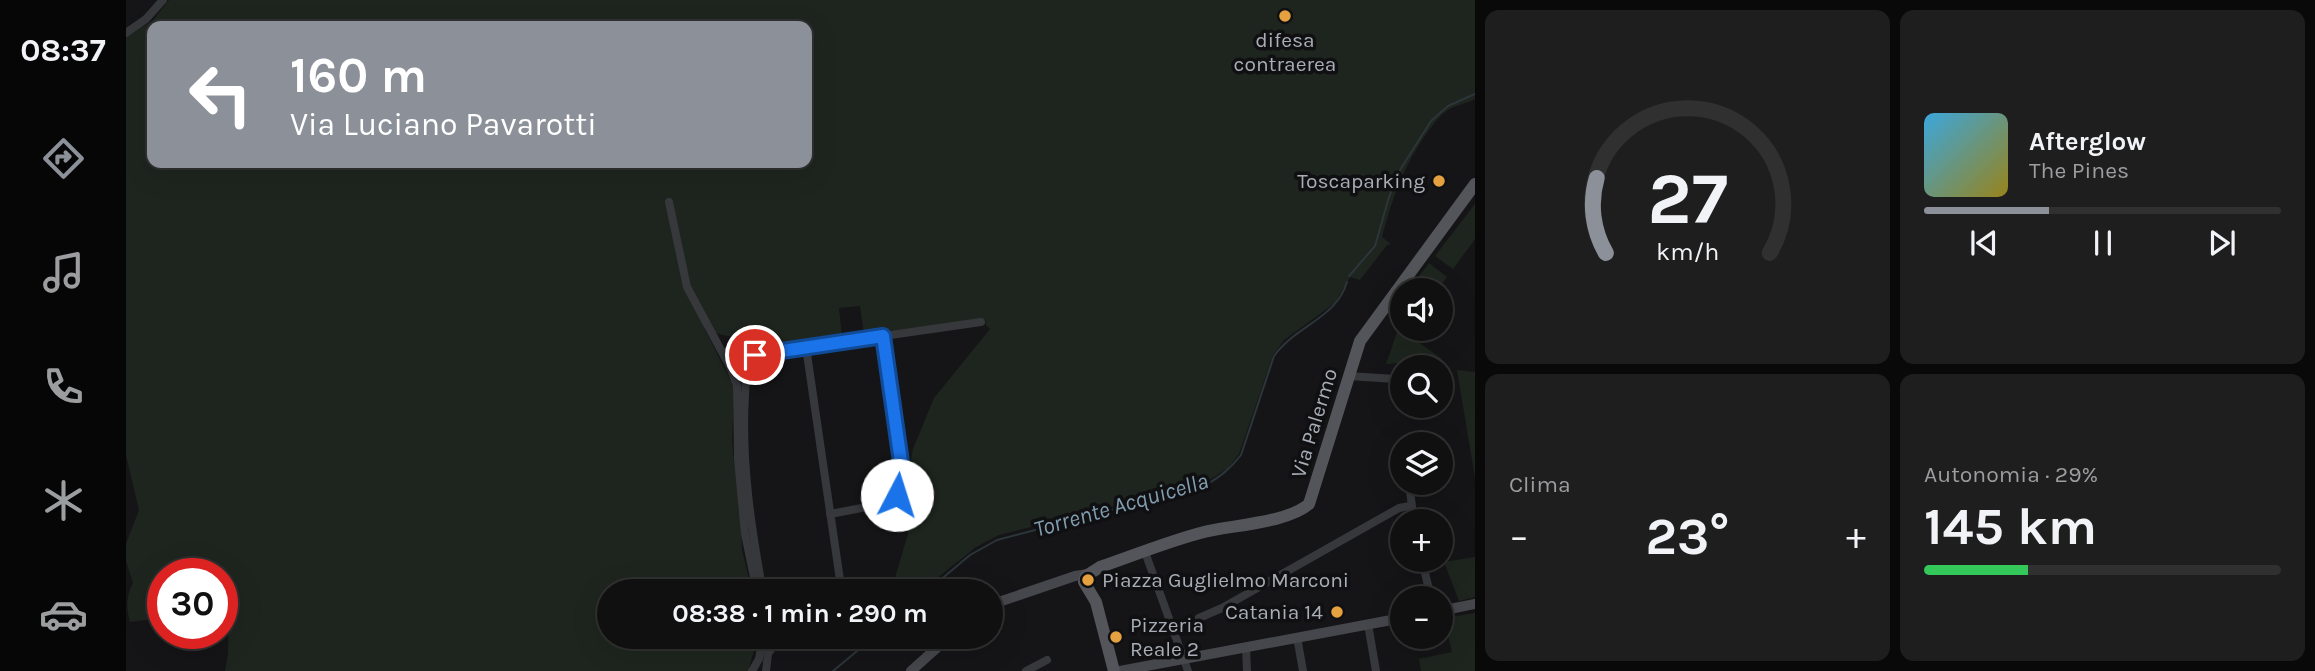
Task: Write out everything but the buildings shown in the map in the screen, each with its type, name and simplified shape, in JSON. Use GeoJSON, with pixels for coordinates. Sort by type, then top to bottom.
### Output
{"type":"FeatureCollection","features":[{"type":"Feature","properties":{"kind":"main road","name":"Via Palermo"},"geometry":{"type":"LineString","coordinates":[[1091,580],[1111,563],[1203,533],[1280,516],[1309,504],[1357,348],[1364,334],[1475,184]]}},
{"type":"Feature","properties":{"kind":"main road"},"geometry":{"type":"LineString","coordinates":[[1003,601],[1063,580],[1091,580],[1114,671]]}},
{"type":"Feature","properties":{"kind":"main road"},"geometry":{"type":"LineString","coordinates":[[1453,608],[1475,604]]}},
{"type":"Feature","properties":{"kind":"main road"},"geometry":{"type":"LineString","coordinates":[[1120,671],[1390,620]]}},
{"type":"Feature","properties":{"kind":"main road"},"geometry":{"type":"LineString","coordinates":[[911,671],[936,649]]}},
{"type":"Feature","properties":{"kind":"street"},"geometry":{"type":"LineString","coordinates":[[126,33],[146,19],[163,0]]}},
{"type":"Feature","properties":{"kind":"street"},"geometry":{"type":"LineString","coordinates":[[668,202],[687,288],[723,353],[737,385],[738,459],[745,534],[754,579]]}},
{"type":"Feature","properties":{"kind":"street"},"geometry":{"type":"LineString","coordinates":[[749,357],[981,322]]}},
{"type":"Feature","properties":{"kind":"street"},"geometry":{"type":"LineString","coordinates":[[830,514],[888,503],[900,489],[902,469],[883,336]]}},
{"type":"Feature","properties":{"kind":"street"},"geometry":{"type":"LineString","coordinates":[[723,353],[742,343],[765,353]]}},
{"type":"Feature","properties":{"kind":"street"},"geometry":{"type":"LineString","coordinates":[[806,347],[840,579]]}},
{"type":"Feature","properties":{"kind":"street"},"geometry":{"type":"LineString","coordinates":[[729,365],[730,355],[736,351],[744,352],[749,357]]}},
{"type":"Feature","properties":{"kind":"street"},"geometry":{"type":"LineString","coordinates":[[749,357],[745,435],[753,535],[761,579]]}},
{"type":"Feature","properties":{"kind":"street"},"geometry":{"type":"LineString","coordinates":[[1349,376],[1390,379]]}},
{"type":"Feature","properties":{"kind":"street"},"geometry":{"type":"LineString","coordinates":[[1410,495],[1411,509]]}},
{"type":"Feature","properties":{"kind":"street"},"geometry":{"type":"LineString","coordinates":[[1199,618],[1222,608],[1399,509],[1410,506]]}},
{"type":"Feature","properties":{"kind":"street"},"geometry":{"type":"LineString","coordinates":[[1145,552],[1188,671]]}},
{"type":"Feature","properties":{"kind":"street"},"geometry":{"type":"LineString","coordinates":[[1368,624],[1376,671]]}},
{"type":"Feature","properties":{"kind":"street"},"geometry":{"type":"LineString","coordinates":[[1297,637],[1303,671]]}},
{"type":"Feature","properties":{"kind":"street"},"geometry":{"type":"LineString","coordinates":[[1246,647],[1247,671]]}},
{"type":"Feature","properties":{"kind":"street"},"geometry":{"type":"LineString","coordinates":[[754,668],[763,649]]}},
{"type":"Feature","properties":{"kind":"street"},"geometry":{"type":"LineString","coordinates":[[1026,671],[1047,660]]}},
{"type":"Feature","properties":{"kind":"street"},"geometry":{"type":"LineString","coordinates":[[754,668],[768,663]]}},
{"type":"Feature","properties":{"kind":"shaded area"},"geometry":{"type":"Polygon","coordinates":[[[169,0],[1475,0],[1475,99],[1446,111],[1437,120],[1405,170],[1382,237],[1391,244],[1387,245],[1360,280],[1350,277],[1335,303],[1284,340],[1273,355],[1239,454],[1228,468],[1203,484],[999,535],[976,547],[936,579],[895,579],[908,534],[902,501],[913,449],[934,398],[990,329],[985,319],[864,334],[860,306],[839,308],[842,337],[764,348],[750,341],[704,328],[734,387],[732,440],[739,483],[742,550],[749,579],[597,579],[597,649],[754,649],[748,671],[225,671],[228,649],[238,649],[238,558],[147,558],[147,620],[130,622],[128,597],[133,583],[126,561],[126,544],[139,510],[126,455],[126,37],[147,24],[147,168],[812,168],[812,21],[151,21],[169,0]]]}},
{"type":"Feature","properties":{"kind":"shaded area"},"geometry":{"type":"Polygon","coordinates":[[[1475,204],[1475,239],[1453,269],[1435,256],[1475,204]]]}},
{"type":"Feature","properties":{"kind":"shaded area"},"geometry":{"type":"Polygon","coordinates":[[[1429,263],[1447,277],[1446,278],[1418,278],[1429,263]]]}},
{"type":"Feature","properties":{"kind":"shaded area"},"geometry":{"type":"Polygon","coordinates":[[[1394,341],[1417,341],[1436,355],[1390,355],[1390,364],[1386,364],[1394,341]]]}},
{"type":"Feature","properties":{"kind":"shaded area"},"geometry":{"type":"Polygon","coordinates":[[[1457,370],[1475,372],[1475,478],[1457,370]]]}},
{"type":"Feature","properties":{"kind":"shaded area"},"geometry":{"type":"Polygon","coordinates":[[[1475,557],[1475,597],[1459,601],[1448,572],[1453,572],[1453,561],[1475,557]]]}},
{"type":"Feature","properties":{"kind":"shaded area"},"geometry":{"type":"Polygon","coordinates":[[[1475,613],[1475,671],[1421,671],[1419,659],[1452,652],[1453,617],[1475,613]]]}},
{"type":"Feature","properties":{"kind":"waterway","name":"Torrente Acquicella"},"geometry":{"type":"LineString","coordinates":[[1349,276],[1375,246],[1400,170],[1431,121],[1448,106],[1475,94]]}},
{"type":"Feature","properties":{"kind":"waterway","name":"Torrente Acquicella"},"geometry":{"type":"LineString","coordinates":[[941,579],[970,555],[997,540],[1204,486],[1220,476],[1241,455],[1274,356],[1283,345],[1334,305],[1347,282]]}},
{"type":"Feature","properties":{"kind":"waterway","name":"Torrente Acquicella"},"geometry":{"type":"LineString","coordinates":[[833,671],[860,649]]}},
{"type":"Feature","properties":{"kind":"place","name":"difesa contraerea"},"geometry":{"type":"Point","coordinates":[1285,16]}},
{"type":"Feature","properties":{"kind":"place","name":"Toscaparking"},"geometry":{"type":"Point","coordinates":[1439,181]}},
{"type":"Feature","properties":{"kind":"place","name":"Piazza Guglielmo Marconi"},"geometry":{"type":"Point","coordinates":[1088,580]}},
{"type":"Feature","properties":{"kind":"place","name":"Catania 14"},"geometry":{"type":"Point","coordinates":[1337,612]}},
{"type":"Feature","properties":{"kind":"place","name":"Pizzeria Reale 2"},"geometry":{"type":"Point","coordinates":[1116,637]}},
{"type":"Feature","properties":{"kind":"route"},"geometry":{"type":"LineString","coordinates":[[755,355],[883,336],[902,469],[897,495]]}}]}
